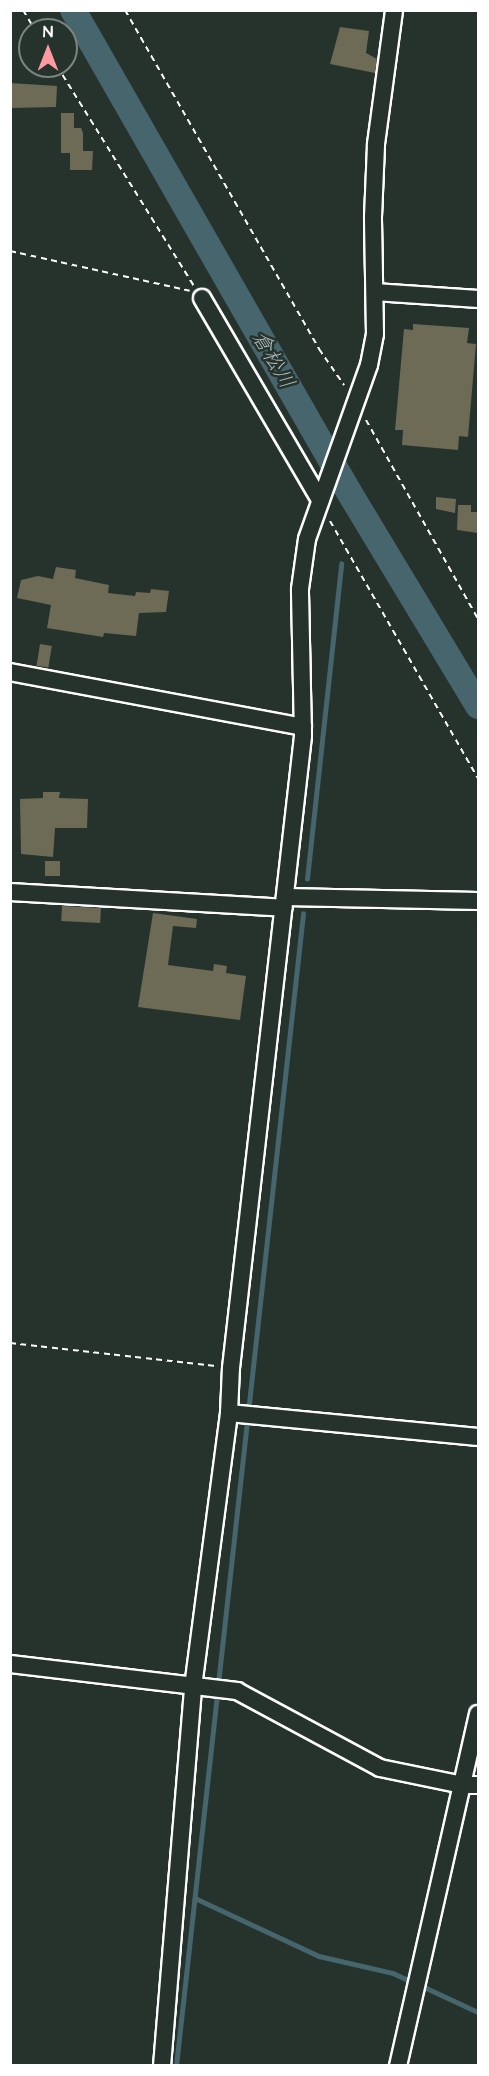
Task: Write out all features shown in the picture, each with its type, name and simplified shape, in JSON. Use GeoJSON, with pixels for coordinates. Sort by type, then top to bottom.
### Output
{"type":"FeatureCollection","features":[{"type":"Feature","properties":{"kind":"street"},"geometry":{"type":"LineString","coordinates":[[162,2066],[200,1687],[233,1413],[231,1368],[303,727],[300,589],[307,539],[356,399],[375,334],[373,217],[376,144],[394,10]]}},
{"type":"Feature","properties":{"kind":"street"},"geometry":{"type":"LineString","coordinates":[[375,292],[478,299]]}},
{"type":"Feature","properties":{"kind":"street"},"geometry":{"type":"LineString","coordinates":[[202,298],[320,500]]}},
{"type":"Feature","properties":{"kind":"street"},"geometry":{"type":"LineString","coordinates":[[10,672],[303,727]]}},
{"type":"Feature","properties":{"kind":"street"},"geometry":{"type":"LineString","coordinates":[[10,892],[285,902],[478,901]]}},
{"type":"Feature","properties":{"kind":"street"},"geometry":{"type":"LineString","coordinates":[[233,1413],[478,1437]]}},
{"type":"Feature","properties":{"kind":"street"},"geometry":{"type":"LineString","coordinates":[[10,1664],[237,1691],[380,1768],[471,1785]]}},
{"type":"Feature","properties":{"kind":"street"},"geometry":{"type":"LineString","coordinates":[[398,2066],[471,1785],[478,1714]]}},
{"type":"Feature","properties":{"kind":"path"},"geometry":{"type":"LineString","coordinates":[[125,10],[319,349],[356,399],[478,619]]}},
{"type":"Feature","properties":{"kind":"path"},"geometry":{"type":"LineString","coordinates":[[64,78],[202,298]]}},
{"type":"Feature","properties":{"kind":"path"},"geometry":{"type":"LineString","coordinates":[[10,251],[186,290],[202,298]]}},
{"type":"Feature","properties":{"kind":"path"},"geometry":{"type":"LineString","coordinates":[[320,500],[337,538],[359,570],[478,778]]}},
{"type":"Feature","properties":{"kind":"path"},"geometry":{"type":"LineString","coordinates":[[10,1343],[231,1368]]}},
{"type":"Feature","properties":{"kind":"building"},"geometry":{"type":"Polygon","coordinates":[[[340,27],[369,31],[366,53],[377,59],[375,73],[330,64],[340,27]]]}},
{"type":"Feature","properties":{"kind":"building"},"geometry":{"type":"Polygon","coordinates":[[[10,83],[57,86],[56,107],[10,108],[10,83]]]}},
{"type":"Feature","properties":{"kind":"building"},"geometry":{"type":"Polygon","coordinates":[[[61,113],[74,113],[74,128],[81,128],[83,133],[83,151],[93,151],[92,170],[70,170],[70,153],[61,153],[61,113]]]}},
{"type":"Feature","properties":{"kind":"building"},"geometry":{"type":"Polygon","coordinates":[[[413,324],[469,328],[467,343],[476,344],[468,437],[459,436],[458,450],[402,445],[403,430],[395,430],[404,329],[413,330],[413,324]]]}},
{"type":"Feature","properties":{"kind":"building"},"geometry":{"type":"Polygon","coordinates":[[[436,497],[456,499],[455,513],[436,509],[436,497]]]}},
{"type":"Feature","properties":{"kind":"building"},"geometry":{"type":"Polygon","coordinates":[[[458,505],[471,505],[471,512],[478,512],[478,533],[457,530],[458,505]]]}},
{"type":"Feature","properties":{"kind":"building"},"geometry":{"type":"Polygon","coordinates":[[[56,567],[76,570],[75,578],[109,585],[108,593],[135,596],[136,592],[150,593],[151,589],[169,591],[166,612],[139,613],[136,636],[104,633],[103,637],[47,628],[51,605],[17,598],[21,580],[38,576],[53,579],[56,567]]]}},
{"type":"Feature","properties":{"kind":"building"},"geometry":{"type":"Polygon","coordinates":[[[40,644],[52,646],[48,668],[37,666],[40,644]]]}},
{"type":"Feature","properties":{"kind":"building"},"geometry":{"type":"Polygon","coordinates":[[[43,792],[60,792],[59,798],[88,799],[87,828],[55,828],[53,857],[21,854],[20,799],[43,798],[43,792]]]}},
{"type":"Feature","properties":{"kind":"building"},"geometry":{"type":"Polygon","coordinates":[[[45,861],[60,861],[60,876],[45,876],[45,861]]]}},
{"type":"Feature","properties":{"kind":"building"},"geometry":{"type":"Polygon","coordinates":[[[62,906],[101,908],[100,923],[61,921],[62,906]]]}},
{"type":"Feature","properties":{"kind":"building"},"geometry":{"type":"Polygon","coordinates":[[[153,913],[197,919],[196,928],[173,926],[168,965],[213,971],[214,964],[227,966],[226,973],[246,976],[240,1020],[138,1007],[153,913]]]}},
{"type":"Feature","properties":{"kind":"waterway","name":"倉松川"},"geometry":{"type":"LineString","coordinates":[[73,10],[349,492],[478,706]]}},
{"type":"Feature","properties":{"kind":"waterway"},"geometry":{"type":"LineString","coordinates":[[307,879],[341,564]]}},
{"type":"Feature","properties":{"kind":"waterway"},"geometry":{"type":"LineString","coordinates":[[218,1684],[303,914]]}},
{"type":"Feature","properties":{"kind":"waterway"},"geometry":{"type":"LineString","coordinates":[[176,2066],[217,1692]]}},
{"type":"Feature","properties":{"kind":"waterway"},"geometry":{"type":"LineString","coordinates":[[195,1898],[319,1956],[393,1973],[412,1982]]}},
{"type":"Feature","properties":{"kind":"waterway"},"geometry":{"type":"LineString","coordinates":[[420,1985],[478,2012]]}}]}
